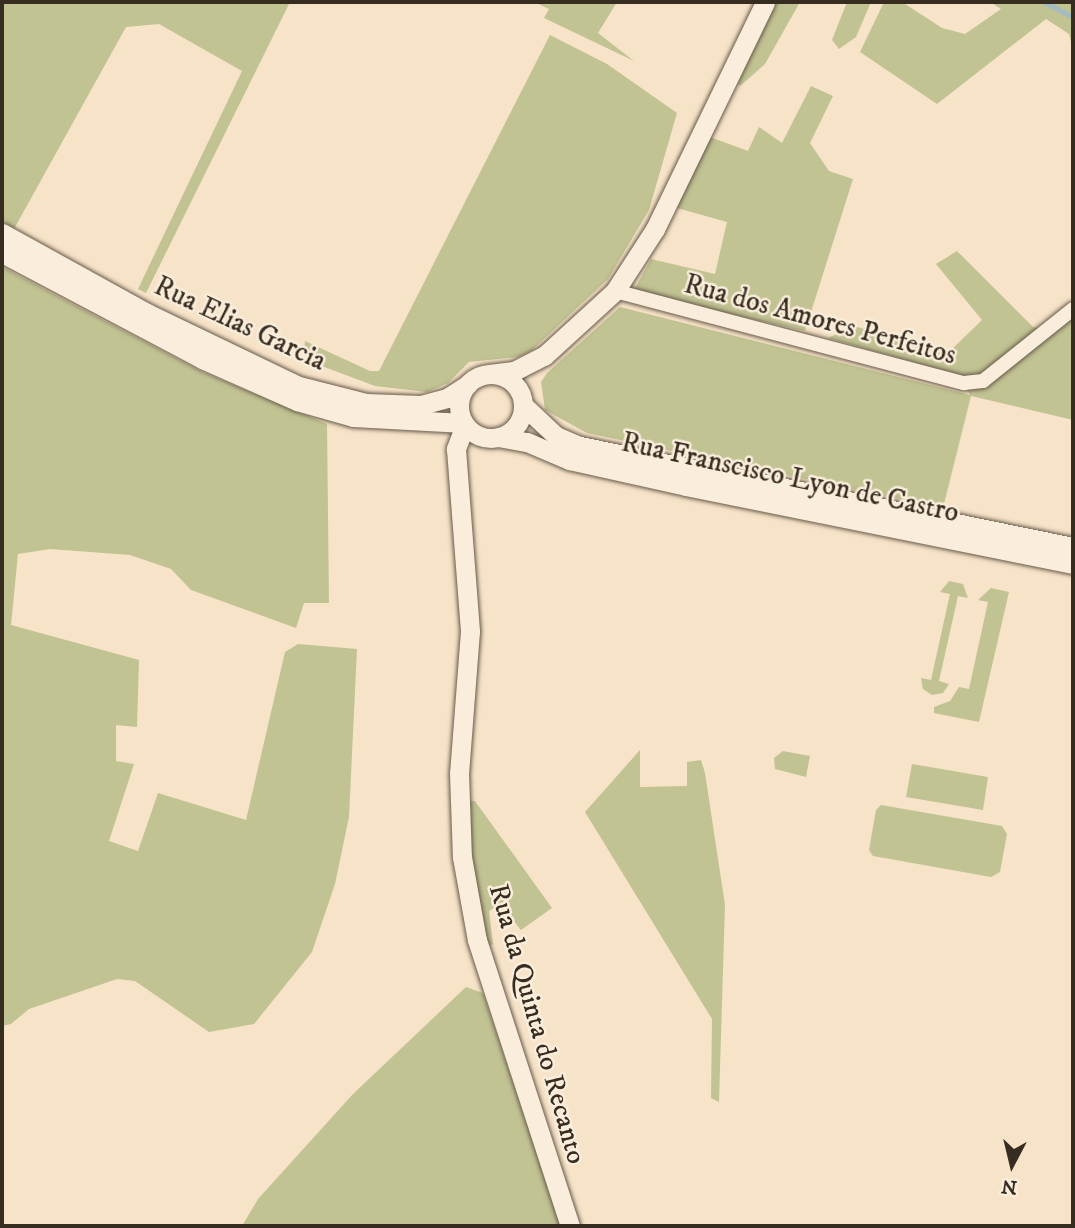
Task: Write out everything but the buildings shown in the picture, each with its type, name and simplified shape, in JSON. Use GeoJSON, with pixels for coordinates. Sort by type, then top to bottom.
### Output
{"type":"FeatureCollection","features":[{"type":"Feature","properties":{"kind":"street"},"geometry":{"type":"LineString","coordinates":[[421,421],[441,427],[456,453],[477,430],[519,423],[527,379],[544,356],[615,291],[655,229],[765,2]]}},
{"type":"Feature","properties":{"kind":"street","name":"Rua Elias Garcia"},"geometry":{"type":"LineString","coordinates":[[2,233],[147,313],[299,386],[366,403],[421,405],[447,398],[467,385]]}},
{"type":"Feature","properties":{"kind":"street","name":"Rua Elias Garcia"},"geometry":{"type":"LineString","coordinates":[[2,253],[163,339],[274,392],[353,417],[421,421],[477,430]]}},
{"type":"Feature","properties":{"kind":"street","name":"Rua dos Amores Perfeitos"},"geometry":{"type":"LineString","coordinates":[[615,291],[964,383],[982,381],[1073,309]]}},
{"type":"Feature","properties":{"kind":"street"},"geometry":{"type":"LineString","coordinates":[[477,430],[459,406],[467,385],[489,374],[514,371],[544,356]]}},
{"type":"Feature","properties":{"kind":"street"},"geometry":{"type":"LineString","coordinates":[[489,374],[513,383],[523,403]]}},
{"type":"Feature","properties":{"kind":"street","name":"Rua Franscisco Lyon de Castro"},"geometry":{"type":"LineString","coordinates":[[523,403],[556,436],[580,446],[1073,547]]}},
{"type":"Feature","properties":{"kind":"street","name":"Rua Franscisco Lyon de Castro"},"geometry":{"type":"LineString","coordinates":[[477,430],[527,442],[569,460],[1073,564]]}},
{"type":"Feature","properties":{"kind":"street","name":"Rua da Quinta do Recanto"},"geometry":{"type":"LineString","coordinates":[[456,453],[470,631],[459,774],[464,871],[477,940],[570,1226]]}},
{"type":"Feature","properties":{"kind":"green space"},"geometry":{"type":"Polygon","coordinates":[[[2,2],[290,2],[146,293],[138,289],[242,71],[159,24],[126,27],[14,229],[2,222],[2,2]]]}},
{"type":"Feature","properties":{"kind":"green space"},"geometry":{"type":"Polygon","coordinates":[[[534,2],[617,2],[598,33],[634,61],[544,18],[549,9],[534,2]]]}},
{"type":"Feature","properties":{"kind":"green space"},"geometry":{"type":"Polygon","coordinates":[[[776,2],[800,2],[765,64],[740,86],[738,83],[776,2]]]}},
{"type":"Feature","properties":{"kind":"green space"},"geometry":{"type":"Polygon","coordinates":[[[847,2],[871,2],[856,37],[839,49],[832,40],[847,2]]]}},
{"type":"Feature","properties":{"kind":"green space"},"geometry":{"type":"Polygon","coordinates":[[[884,2],[902,2],[942,28],[965,34],[1001,9],[990,2],[1073,2],[1073,50],[1069,34],[1046,19],[937,104],[860,52],[884,2]]]}},
{"type":"Feature","properties":{"kind":"green space"},"geometry":{"type":"Polygon","coordinates":[[[550,35],[607,64],[677,113],[649,210],[608,279],[531,351],[518,357],[469,362],[448,383],[427,392],[375,386],[311,362],[304,355],[305,341],[370,371],[379,371],[550,35]]]}},
{"type":"Feature","properties":{"kind":"green space"},"geometry":{"type":"Polygon","coordinates":[[[811,86],[833,96],[810,143],[829,171],[853,179],[805,331],[633,292],[651,259],[715,274],[727,222],[677,208],[710,137],[748,151],[759,127],[782,143],[811,86]]]}},
{"type":"Feature","properties":{"kind":"green space"},"geometry":{"type":"Polygon","coordinates":[[[957,251],[1033,327],[1054,330],[1073,315],[1073,420],[971,396],[943,508],[587,433],[545,410],[541,382],[547,373],[620,307],[970,395],[959,375],[828,338],[854,326],[947,354],[982,320],[936,264],[957,251]]]}},
{"type":"Feature","properties":{"kind":"green space"},"geometry":{"type":"Polygon","coordinates":[[[2,267],[202,372],[327,424],[329,603],[304,603],[296,628],[191,590],[171,569],[130,555],[50,549],[18,554],[11,625],[139,660],[137,727],[116,725],[116,761],[134,764],[109,841],[138,851],[158,793],[246,820],[285,652],[298,644],[357,649],[349,817],[335,884],[312,952],[254,1024],[209,1032],[135,981],[117,979],[29,1009],[11,1024],[2,1026],[2,267]]]}},
{"type":"Feature","properties":{"kind":"green space"},"geometry":{"type":"Polygon","coordinates":[[[949,581],[963,584],[968,598],[958,596],[939,681],[949,684],[943,693],[932,695],[923,689],[921,678],[931,680],[950,594],[940,592],[949,581]]]}},
{"type":"Feature","properties":{"kind":"green space"},"geometry":{"type":"Polygon","coordinates":[[[991,588],[1009,592],[979,722],[934,713],[934,707],[950,701],[959,687],[969,689],[988,602],[978,600],[991,588]]]}},
{"type":"Feature","properties":{"kind":"green space"},"geometry":{"type":"Polygon","coordinates":[[[640,750],[640,787],[687,786],[687,762],[701,760],[705,773],[725,905],[719,1102],[711,1098],[712,1019],[585,812],[640,750]]]}},
{"type":"Feature","properties":{"kind":"green space"},"geometry":{"type":"Polygon","coordinates":[[[783,751],[810,756],[806,777],[775,769],[774,758],[783,751]]]}},
{"type":"Feature","properties":{"kind":"green space"},"geometry":{"type":"Polygon","coordinates":[[[912,764],[988,777],[983,810],[906,797],[912,764]]]}},
{"type":"Feature","properties":{"kind":"green space"},"geometry":{"type":"Polygon","coordinates":[[[467,801],[475,801],[552,908],[521,930],[500,904],[489,911],[493,944],[488,947],[470,855],[467,801]]]}},
{"type":"Feature","properties":{"kind":"green space"},"geometry":{"type":"Polygon","coordinates":[[[881,805],[1002,826],[1007,834],[1000,872],[991,877],[873,856],[869,850],[876,810],[881,805]]]}},
{"type":"Feature","properties":{"kind":"green space"},"geometry":{"type":"Polygon","coordinates":[[[466,987],[483,993],[561,1226],[242,1226],[258,1199],[353,1094],[466,987]]]}},
{"type":"Feature","properties":{"kind":"waterway"},"geometry":{"type":"LineString","coordinates":[[1044,2],[1073,17]]}}]}
